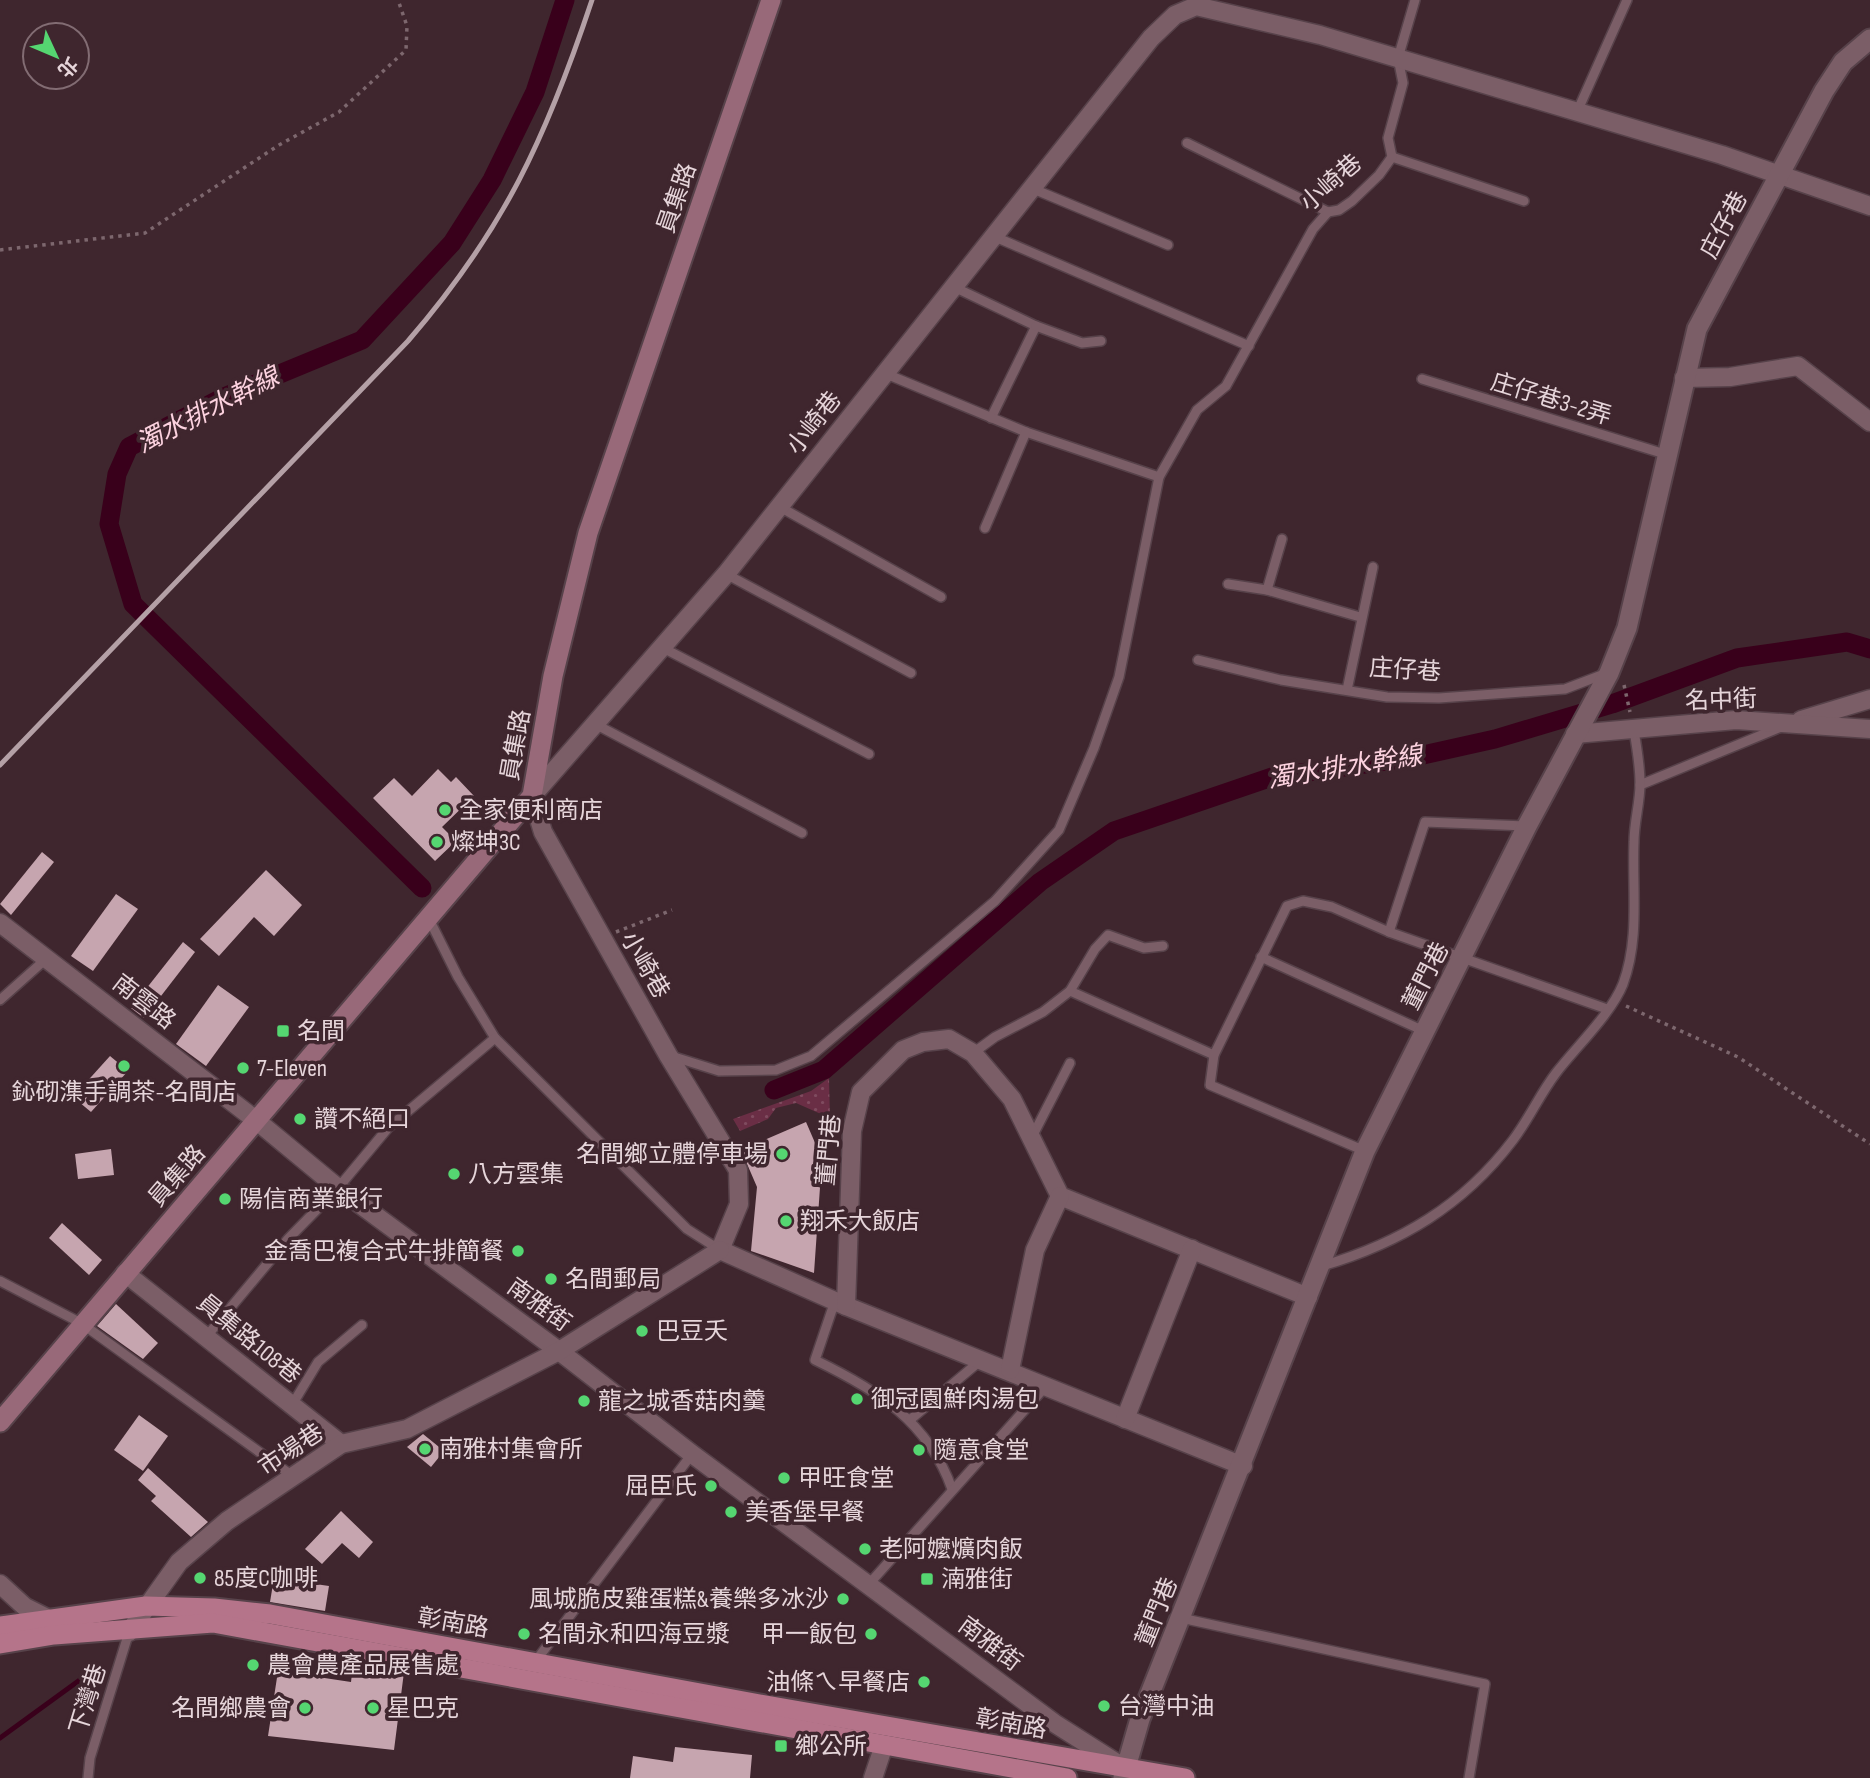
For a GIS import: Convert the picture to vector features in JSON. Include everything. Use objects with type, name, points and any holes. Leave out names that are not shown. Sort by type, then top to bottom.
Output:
[{"type":"main road","name":"員集路","points":[[0,1422],[81,1323],[257,1121],[531,796],[553,676],[588,533],[771,0]]},
{"type":"main road","name":"彰南路","points":[[0,1644],[51,1626],[146,1606],[214,1608],[270,1614],[1124,1774],[1185,1778]]},
{"type":"main road","name":"彰南路","points":[[0,1626],[51,1626],[129,1632],[162,1625],[213,1623],[1068,1778]]},
{"type":"street","name":"小崎巷","points":[[668,1055],[543,832],[531,796],[726,574],[1151,38],[1175,15],[1194,3],[1320,35],[1779,174]]},
{"type":"street","name":"庄仔巷","points":[[1607,676],[1627,628],[1697,329],[1779,174],[1843,62],[1870,39]]},
{"type":"street","name":"庄仔巷","points":[[1779,174],[1870,206]]},
{"type":"street","points":[[1684,378],[1730,377],[1798,366],[1870,422]]},
{"type":"street","name":"董門巷","points":[[1124,1774],[1140,1720],[1243,1466],[1365,1151],[1527,826],[1607,676]]},
{"type":"street","points":[[1788,724],[1870,699]]},
{"type":"street","name":"名中街","points":[[1574,734],[1634,731],[1736,720],[1870,729]]},
{"type":"street","name":"南雲路","points":[[0,923],[257,1121]]},
{"type":"street","name":"董門巷","points":[[841,1304],[852,1131],[861,1092],[903,1050],[923,1042],[949,1039],[973,1053],[1012,1099],[1060,1196]]},
{"type":"street","points":[[668,1055],[738,1170],[739,1204],[720,1250],[841,1304],[1243,1466]]},
{"type":"street","name":"南雅街","points":[[257,1121],[338,1188],[1124,1774]]},
{"type":"street","points":[[1010,1370],[1035,1250],[1060,1196],[1308,1297]]},
{"type":"street","points":[[1125,1419],[1192,1249]]},
{"type":"street","name":"市場巷","points":[[129,1632],[179,1562],[198,1545],[227,1521],[295,1478],[341,1444],[407,1429],[559,1351],[720,1250]]},
{"type":"street","name":"員集路108巷","points":[[125,1273],[341,1444]]},
{"type":"street","points":[[0,1584],[51,1626]]},
{"type":"street","points":[[873,1778],[884,1745]]},
{"type":"lane","name":"小崎巷","points":[[668,1055],[719,1071],[776,1070],[811,1056],[995,901],[1059,830],[1094,748],[1119,677],[1159,477],[1197,410],[1226,386],[1313,229],[1328,212],[1339,210],[1352,201],[1392,157],[1388,138],[1403,83],[1398,58],[1415,0]]},
{"type":"lane","points":[[1577,112],[1627,0]]},
{"type":"lane","points":[[1187,143],[1328,212]]},
{"type":"lane","points":[[1392,157],[1524,201]]},
{"type":"lane","points":[[1031,188],[1168,245]]},
{"type":"lane","points":[[993,236],[1249,346]]},
{"type":"lane","points":[[954,286],[1036,326],[1082,343],[1101,341]]},
{"type":"lane","points":[[991,418],[1036,326]]},
{"type":"lane","points":[[884,373],[1026,432],[1159,477]]},
{"type":"lane","name":"庄仔巷3-2弄","points":[[1422,379],[1668,455]]},
{"type":"lane","points":[[985,528],[1026,432]]},
{"type":"lane","points":[[780,507],[942,597]]},
{"type":"lane","points":[[1267,590],[1282,539]]},
{"type":"lane","points":[[1347,690],[1360,617],[1373,567]]},
{"type":"lane","points":[[726,574],[911,673]]},
{"type":"lane","points":[[1228,584],[1267,590],[1360,617]]},
{"type":"lane","points":[[663,648],[869,754]]},
{"type":"lane","name":"庄仔巷","points":[[1198,660],[1281,680],[1387,697],[1499,695],[1565,689],[1607,676]]},
{"type":"lane","points":[[594,723],[802,833]]},
{"type":"lane","points":[[1640,785],[1788,724]]},
{"type":"lane","points":[[1320,1267],[1362,1254],[1457,1201],[1486,1173],[1515,1138],[1554,1075],[1622,987],[1632,955],[1634,840],[1640,785],[1634,731]]},
{"type":"lane","points":[[1389,932],[1425,822],[1527,826]]},
{"type":"lane","points":[[1365,1151],[1210,1085],[1214,1055],[1287,906],[1303,901],[1332,907],[1389,932],[1607,1009]]},
{"type":"lane","points":[[429,918],[458,977],[495,1038],[687,1229],[720,1250]]},
{"type":"lane","points":[[973,1053],[995,1037],[1043,1012],[1070,991],[1095,949],[1108,935],[1144,948],[1163,946]]},
{"type":"lane","points":[[1261,957],[1426,1031]]},
{"type":"lane","points":[[0,1000],[47,958]]},
{"type":"lane","points":[[1070,991],[1214,1055]]},
{"type":"lane","points":[[206,1337],[288,1239],[338,1188],[388,1128],[495,1038]]},
{"type":"lane","points":[[1032,1139],[1070,1062]]},
{"type":"lane","points":[[0,1282],[81,1323],[295,1478]]},
{"type":"lane","points":[[841,1304],[815,1360],[856,1380],[911,1419],[945,1469],[952,1489]]},
{"type":"lane","points":[[292,1405],[318,1362],[362,1325]]},
{"type":"lane","points":[[911,1419],[981,1359]]},
{"type":"lane","points":[[869,1584],[1045,1386]]},
{"type":"lane","points":[[520,1679],[692,1454]]},
{"type":"lane","points":[[1181,1618],[1485,1684],[1469,1778]]},
{"type":"lane","name":"下灣巷","points":[[88,1778],[90,1758],[129,1632]]},
{"type":"path","points":[[0,250],[145,233],[279,145],[339,112],[406,50],[407,26],[398,0]]},
{"type":"path","points":[[1616,653],[1634,731]]},
{"type":"path","points":[[601,937],[672,910]]},
{"type":"path","points":[[1613,1000],[1738,1057],[1870,1144]]},
{"type":"shaded area","points":[[829,1078],[830,1118],[796,1103],[776,1108],[768,1119],[740,1131],[733,1119],[811,1091]]},
{"type":"building","points":[[438,769],[451,782],[456,777],[474,796],[442,827],[456,841],[435,861],[373,798],[394,778],[412,796]]},
{"type":"building","points":[[42,852],[54,862],[11,915],[0,904]]},
{"type":"building","points":[[266,870],[302,905],[274,936],[254,917],[219,956],[200,939]]},
{"type":"building","points":[[116,894],[138,909],[93,971],[71,956]]},
{"type":"building","points":[[183,942],[195,952],[144,1018],[131,1008]]},
{"type":"building","points":[[218,985],[249,1007],[206,1066],[176,1044]]},
{"type":"building","points":[[110,1056],[128,1071],[91,1112],[73,1097]]},
{"type":"building","name":"翔禾大飯店","points":[[806,1122],[822,1159],[814,1273],[751,1251],[757,1187],[741,1150]]},
{"type":"building","points":[[111,1149],[114,1175],[78,1179],[75,1154]]},
{"type":"building","points":[[62,1223],[102,1260],[89,1275],[49,1238]]},
{"type":"building","points":[[116,1304],[158,1343],[143,1359],[97,1326]]},
{"type":"building","points":[[139,1415],[168,1436],[143,1471],[114,1450]]},
{"type":"building","name":"南雅村集會所","points":[[423,1434],[444,1451],[431,1467],[407,1447]]},
{"type":"building","points":[[148,1468],[208,1522],[191,1537],[151,1501],[156,1496],[138,1480]]},
{"type":"building","points":[[341,1511],[373,1542],[359,1558],[342,1543],[322,1564],[305,1549]]},
{"type":"building","points":[[274,1578],[329,1586],[325,1611],[270,1602]]},
{"type":"building","points":[[353,1665],[404,1672],[394,1750],[268,1736],[278,1671],[351,1682]]},
{"type":"building","points":[[675,1747],[752,1755],[750,1778],[630,1778],[633,1756],[673,1762]]},
{"type":"waterway","name":"濁水排水幹線","points":[[422,888],[133,604],[109,524],[117,474],[129,447],[224,397],[362,340],[452,243],[492,180],[535,92],[565,0]]},
{"type":"waterway","name":"濁水排水幹線","points":[[774,1090],[824,1070],[1040,882],[1114,831],[1272,777],[1414,757],[1495,739],[1612,704],[1737,658],[1847,642],[1870,649]]},
{"type":"waterway","points":[[0,1738],[88,1674]]},
{"type":"railway","points":[[0,765],[408,341],[442,300],[471,260],[519,181],[557,96],[592,0]]},
{"type":"place","name":"全家便利商店","points":[[445,810]]},
{"type":"place","name":"燦坤3C","points":[[437,842]]},
{"type":"place","name":"名間","points":[[283,1031]]},
{"type":"place","name":"鈊砌潗手調茶-名間店","points":[[124,1066]]},
{"type":"place","name":"7-Eleven","points":[[243,1068]]},
{"type":"place","name":"讚不絕口","points":[[300,1119]]},
{"type":"place","name":"名間鄉立體停車場","points":[[782,1154]]},
{"type":"place","name":"八方雲集","points":[[454,1174]]},
{"type":"place","name":"陽信商業銀行","points":[[225,1199]]},
{"type":"place","name":"翔禾大飯店","points":[[786,1221]]},
{"type":"place","name":"金喬巴複合式牛排簡餐","points":[[518,1251]]},
{"type":"place","name":"名間郵局","points":[[551,1279]]},
{"type":"place","name":"巴豆夭","points":[[642,1331]]},
{"type":"place","name":"御冠園鮮肉湯包","points":[[857,1399]]},
{"type":"place","name":"龍之城香菇肉羹","points":[[584,1401]]},
{"type":"place","name":"南雅村集會所","points":[[425,1449]]},
{"type":"place","name":"隨意食堂","points":[[919,1450]]},
{"type":"place","name":"甲旺食堂","points":[[784,1478]]},
{"type":"place","name":"屈臣氏","points":[[711,1486]]},
{"type":"place","name":"美香堡早餐","points":[[731,1512]]},
{"type":"place","name":"老阿嬤爌肉飯","points":[[865,1549]]},
{"type":"place","name":"85度C咖啡","points":[[200,1578]]},
{"type":"place","name":"湳雅街","points":[[927,1579]]},
{"type":"place","name":"風城脆皮雞蛋糕&養樂多冰沙","points":[[843,1599]]},
{"type":"place","name":"名間永和四海豆漿","points":[[524,1634]]},
{"type":"place","name":"甲一飯包","points":[[871,1634]]},
{"type":"place","name":"農會農產品展售處","points":[[253,1665]]},
{"type":"place","name":"油條ㄟ早餐店","points":[[924,1682]]},
{"type":"place","name":"台灣中油","points":[[1104,1706]]},
{"type":"place","name":"名間鄉農會","points":[[305,1708]]},
{"type":"place","name":"星巴克","points":[[373,1708]]},
{"type":"place","name":"鄉公所","points":[[781,1746]]}]
